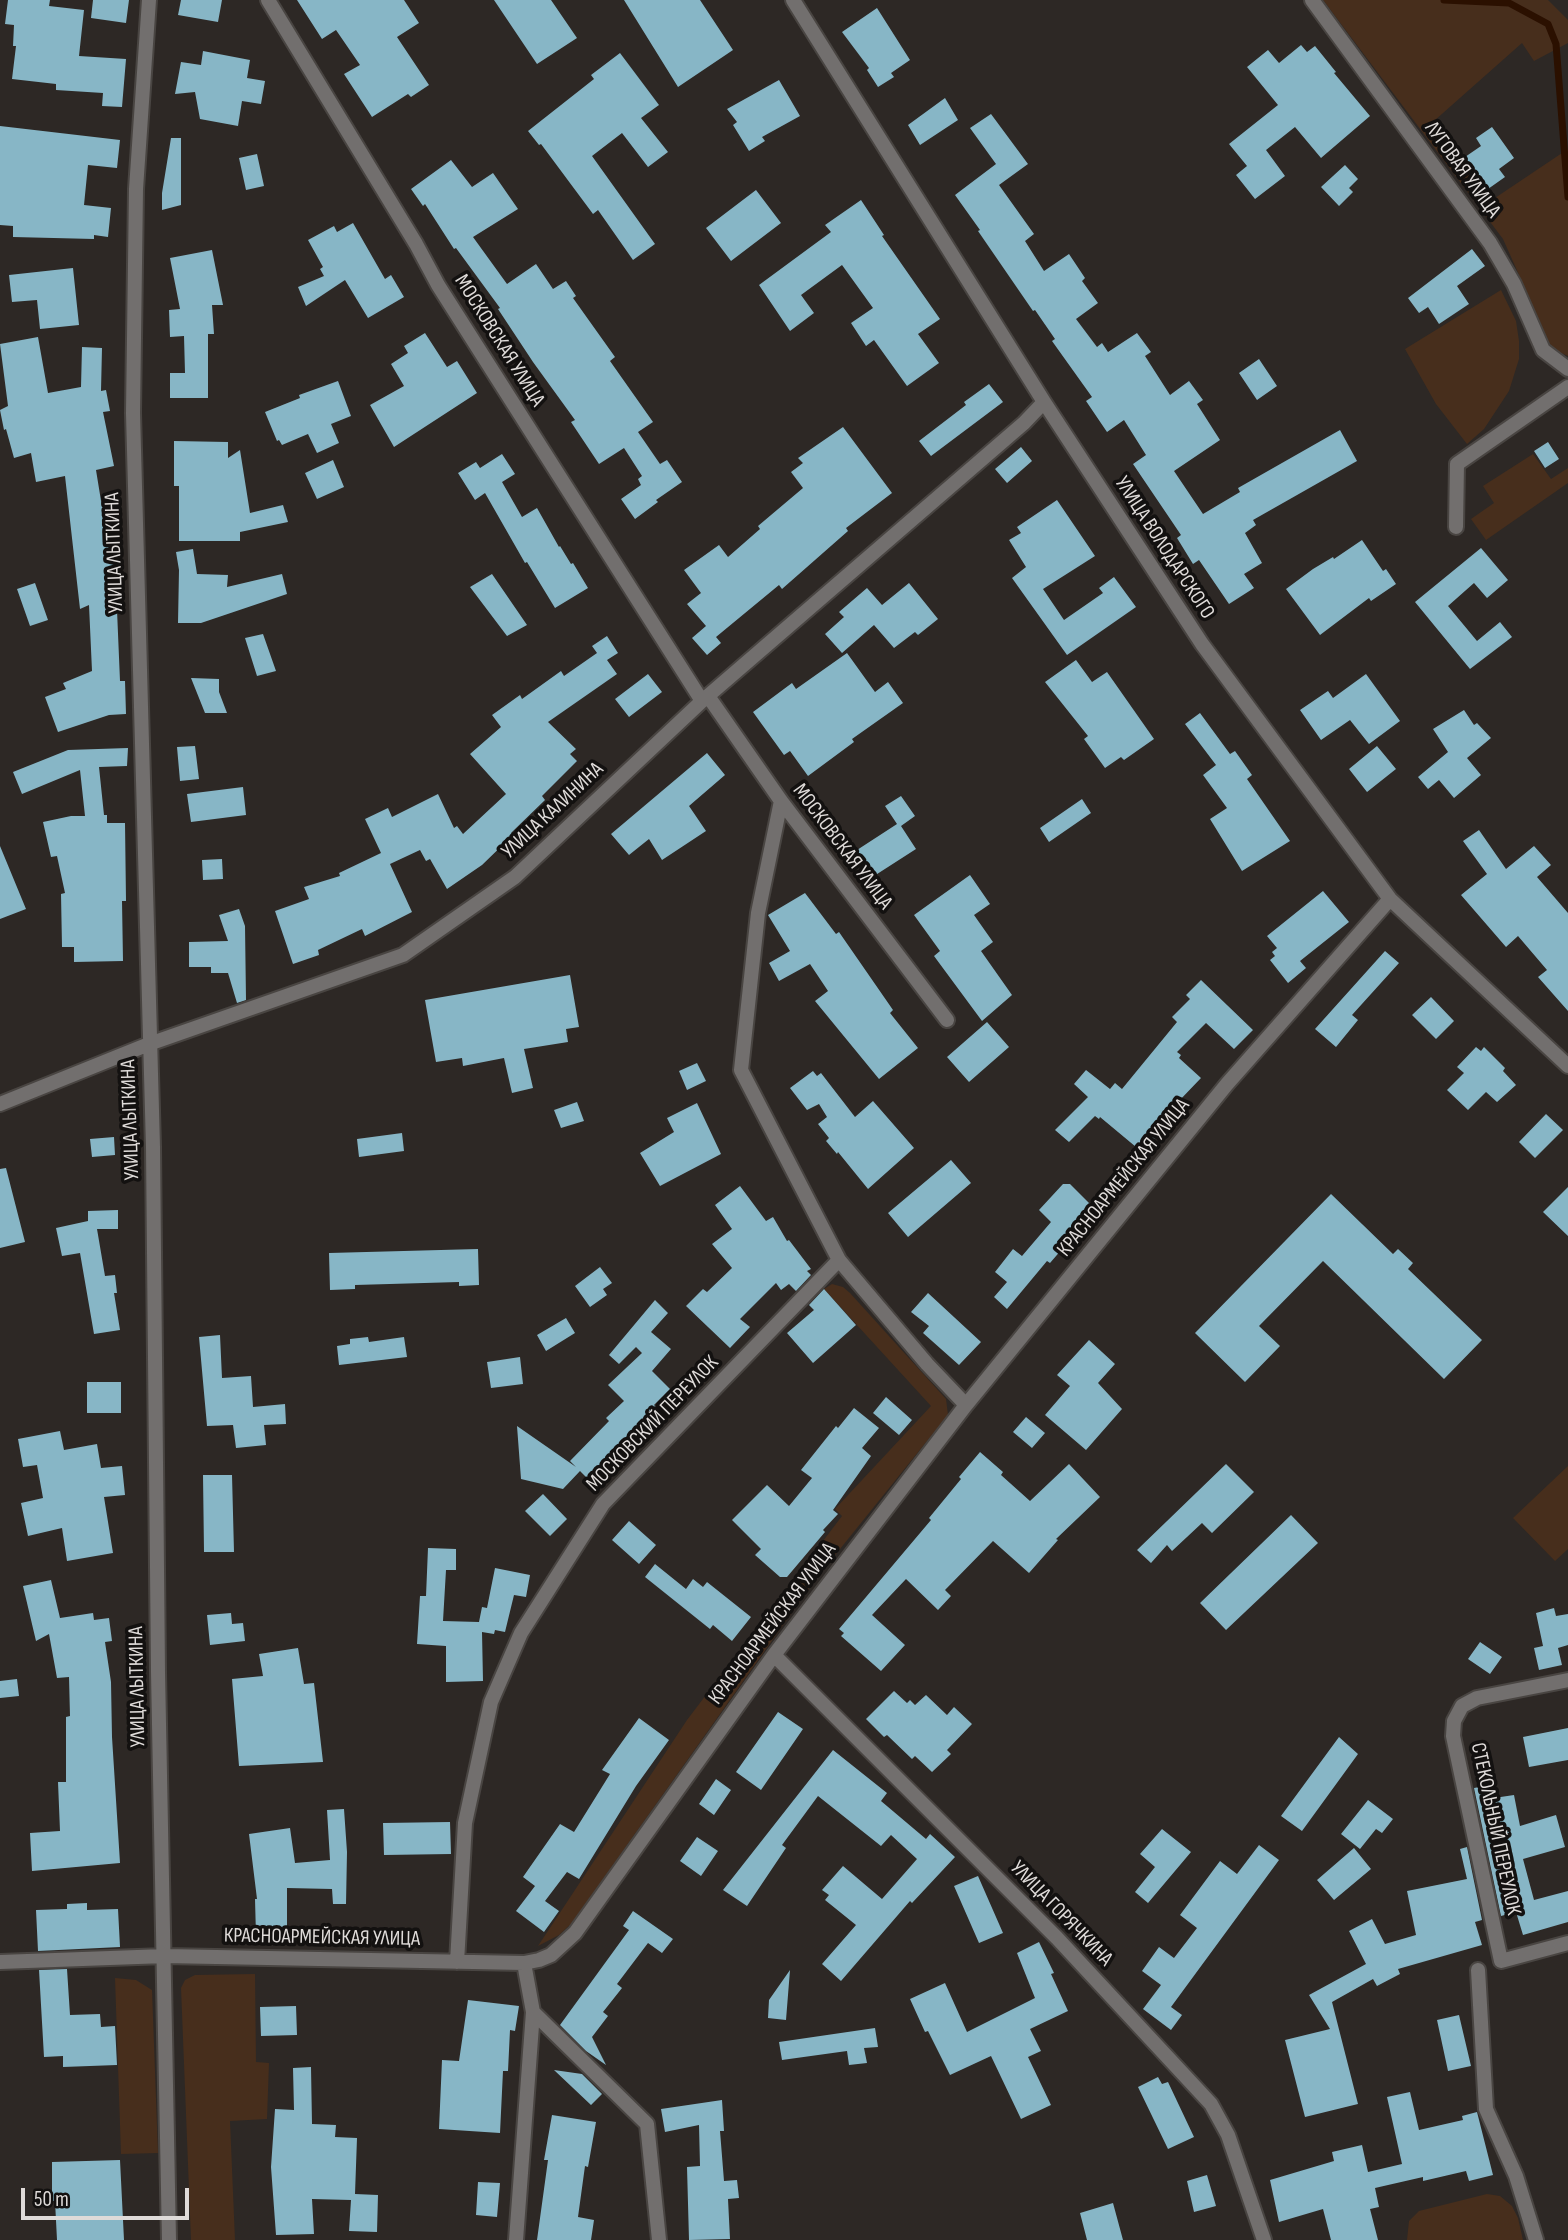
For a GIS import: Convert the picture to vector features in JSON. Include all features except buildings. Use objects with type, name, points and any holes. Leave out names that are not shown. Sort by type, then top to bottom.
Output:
[{"type":"street","name":"УЛИЦА ЛЫТКИНА","points":[[149,0],[136,189],[132,413],[153,1147],[158,1672],[169,2240]]},
{"type":"street","name":"МОСКОВСКАЯ УЛИЦА","points":[[268,0],[416,244],[438,285],[705,699],[947,1020]]},
{"type":"street","name":"УЛИЦА ВОЛОДАРСКОГО","points":[[793,0],[1044,402],[1202,644],[1390,899],[1568,1066]]},
{"type":"street","name":"ЛУГОВАЯ УЛИЦА","points":[[1312,0],[1490,243],[1514,284],[1543,350],[1568,369]]},
{"type":"street","points":[[1456,527],[1457,464],[1568,387]]},
{"type":"street","name":"УЛИЦА КАЛИНИНА","points":[[0,1104],[149,1044],[403,955],[515,877],[705,699],[1024,423],[1044,402]]},
{"type":"street","points":[[781,801],[758,913],[741,1070],[839,1261],[926,1364],[966,1405]]},
{"type":"street","name":"КРАСНОАРМЕЙСКАЯ УЛИЦА","points":[[0,1962],[165,1956],[524,1963],[539,1961],[551,1955],[575,1933],[774,1655],[966,1405],[1227,1084],[1390,899]]},
{"type":"street","name":"МОСКОВСКИЙ ПЕРЕУЛОК","points":[[457,1962],[465,1823],[491,1702],[521,1633],[603,1504],[839,1261]]},
{"type":"street","name":"УЛИЦА ГОРЯЧКИНА","points":[[774,1655],[1058,1938],[1211,2104],[1228,2135],[1264,2240]]},
{"type":"street","name":"СТЕКОЛЬНЫЙ ПЕРЕУЛОК","points":[[1568,1680],[1477,1698],[1462,1706],[1454,1721],[1453,1736],[1501,1961],[1568,1943]]},
{"type":"street","points":[[516,2240],[533,2012],[524,1963]]},
{"type":"street","points":[[1478,1970],[1486,2109],[1516,2176],[1536,2240]]},
{"type":"street","points":[[533,2012],[648,2124],[659,2240]]},
{"type":"shaded area","points":[[1323,0],[1548,0],[1568,20],[1568,43],[1534,61],[1522,43],[1434,121],[1492,200],[1568,149],[1568,356],[1552,349],[1503,239]]},
{"type":"shaded area","points":[[1501,290],[1516,321],[1519,359],[1509,391],[1484,429],[1467,444],[1436,404],[1405,349]]},
{"type":"shaded area","points":[[1533,454],[1551,479],[1568,468],[1568,483],[1486,540],[1471,519],[1494,503],[1483,486]]},
{"type":"shaded area","points":[[832,1284],[843,1287],[850,1293],[946,1399],[948,1415],[815,1580],[571,1924],[559,1935],[538,1946],[687,1720],[842,1516],[835,1509],[931,1406],[824,1289]]},
{"type":"shaded area","points":[[1568,1466],[1568,1549],[1555,1561],[1513,1518]]},
{"type":"shaded area","points":[[255,1974],[256,2062],[269,2063],[267,2119],[230,2121],[235,2240],[191,2240],[181,1988],[185,1980],[195,1975]]},
{"type":"shaded area","points":[[115,1978],[136,1980],[152,1990],[158,2153],[121,2154]]},
{"type":"shaded area","points":[[1487,2194],[1500,2196],[1512,2206],[1523,2240],[1407,2240],[1409,2221],[1419,2211]]},
{"type":"waterway","points":[[1444,0],[1509,3],[1548,24],[1556,44],[1568,197]]}]
